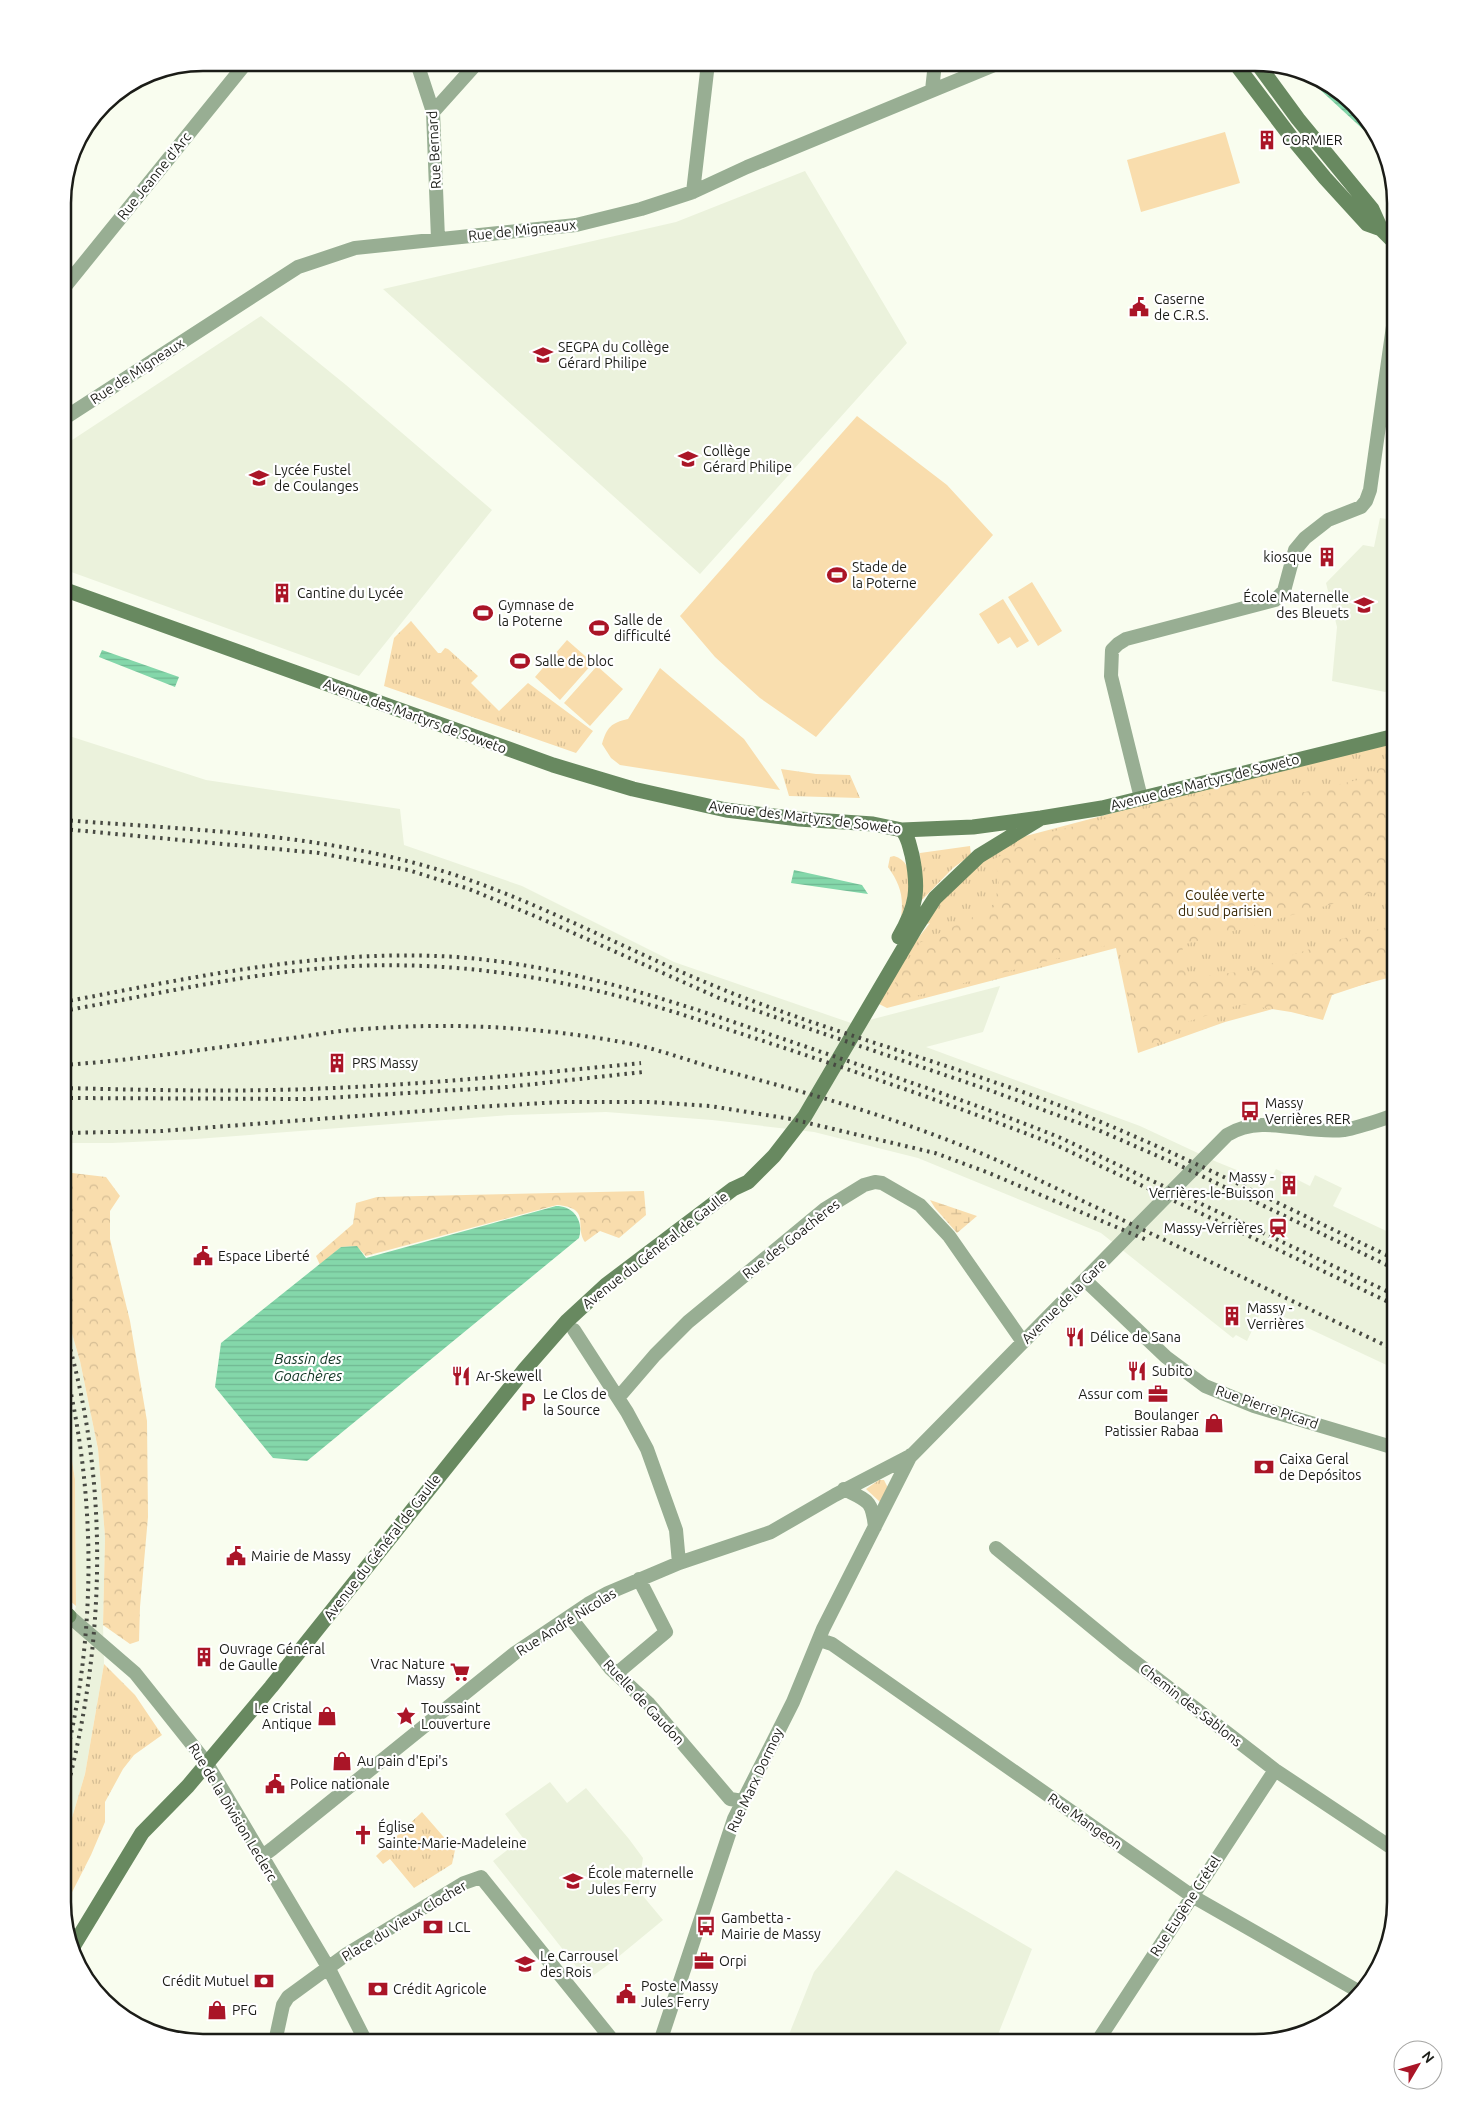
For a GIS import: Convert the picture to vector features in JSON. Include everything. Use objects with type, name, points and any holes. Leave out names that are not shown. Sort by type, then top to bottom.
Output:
[{"type":"main road","points":[[1242,72],[1325,178],[1367,224],[1381,229],[1387,235]]},
{"type":"main road","points":[[1253,72],[1329,172],[1362,197]]},
{"type":"main road","points":[[1264,72],[1298,119],[1372,208],[1381,229]]},
{"type":"main road","name":"Avenue des Martyrs de Soweto","points":[[72,593],[553,765],[633,789],[726,810],[799,819],[873,824],[902,830],[973,827],[1041,818],[1102,808],[1387,738]]},
{"type":"main road","name":"Avenue des Martyrs de Soweto","points":[[72,598],[89,600]]},
{"type":"main road","name":"Avenue du Général de Gaulle","points":[[77,1939],[142,1833],[184,1790],[271,1687],[462,1446],[567,1321],[606,1284],[733,1189],[748,1182],[786,1144],[806,1116],[935,898],[979,856],[1041,818]]},
{"type":"main road","name":"Avenue du Général de Gaulle","points":[[733,1189],[794,1117],[904,928],[914,905],[917,882],[908,837],[902,830]]},
{"type":"street","name":"Rue Jeanne d'Arc","points":[[72,278],[239,71]]},
{"type":"street","name":"Rue Bernard","points":[[420,71],[433,112],[438,239]]},
{"type":"street","points":[[433,112],[469,71]]},
{"type":"street","points":[[693,192],[707,71]]},
{"type":"street","points":[[932,90],[934,72]]},
{"type":"street","name":"Rue de Migneaux","points":[[72,413],[298,267],[355,248],[576,226],[641,209],[693,192],[747,167],[977,72]]},
{"type":"street","points":[[1141,798],[1111,676],[1112,650],[1126,639],[1275,600],[1284,591],[1294,550],[1305,538],[1328,520],[1361,507],[1366,501],[1370,490],[1387,374]]},
{"type":"street","name":"Avenue de la Gare","points":[[912,1455],[1216,1146],[1238,1129],[1268,1124],[1316,1130],[1344,1130],[1387,1118]]},
{"type":"street","name":"Rue des Goachères","points":[[618,1398],[655,1355],[688,1322],[825,1209],[864,1185],[875,1182],[882,1183],[920,1205],[949,1236],[1023,1342]]},
{"type":"street","name":"Rue Pierre Picard","points":[[1085,1280],[1166,1357],[1205,1386],[1254,1406],[1387,1445]]},
{"type":"street","points":[[574,1330],[639,1434],[653,1466],[676,1530],[679,1563]]},
{"type":"street","name":"Rue André Nicolas","points":[[261,1857],[515,1653],[608,1593],[679,1563],[770,1532],[844,1489],[912,1455]]},
{"type":"street","name":"Rue Marx Dormoy","points":[[663,2033],[734,1819],[793,1702],[824,1629],[912,1455]]},
{"type":"street","points":[[844,1489],[870,1504],[874,1510],[876,1528]]},
{"type":"street","name":"Chemin des Sablons","points":[[996,1548],[1126,1654],[1275,1770],[1387,1844]]},
{"type":"street","points":[[616,1674],[666,1632],[639,1579]]},
{"type":"street","name":"Rue de la Division Leclerc","points":[[71,1617],[135,1673],[206,1762],[328,1968],[361,2033]]},
{"type":"street","name":"Ruelle de Gaudon","points":[[570,1617],[616,1674],[649,1704],[730,1798],[743,1801]]},
{"type":"street","name":"Rue Mangeon","points":[[820,1640],[832,1644],[1192,1896],[1354,1989]]},
{"type":"street","name":"Rue Eugène Crétel","points":[[1101,2034],[1275,1770]]},
{"type":"street","name":"Place du Vieux Clocher","points":[[277,2033],[282,2005],[288,1997],[328,1968],[464,1883],[481,1877],[607,2033]]},
{"type":"shaded area","name":"Collège Gérard Philipe","points":[[805,171],[907,343],[700,574],[383,289],[676,222]]},
{"type":"shaded area","name":"Lycée Fustel de Coulanges","points":[[261,316],[346,385],[492,510],[359,676],[72,572],[72,440]]},
{"type":"shaded area","name":"École Maternelle des Bleuets","points":[[1380,518],[1387,519],[1387,691],[1385,692],[1332,681],[1337,627],[1326,583],[1363,545],[1374,547]]},
{"type":"shaded area","points":[[72,737],[206,780],[400,809],[404,845],[522,886],[674,962],[854,1024],[1000,986],[983,1032],[926,1047],[1140,1126],[1217,1162],[1264,1181],[1268,1185],[1276,1169],[1310,1186],[1315,1175],[1342,1188],[1333,1206],[1387,1231],[1387,1365],[1263,1307],[1247,1341],[1236,1335],[1233,1338],[1101,1233],[918,1158],[814,1132],[712,1120],[606,1112],[511,1115],[196,1139],[71,1143]]},
{"type":"shaded area","points":[[71,1331],[80,1361],[98,1449],[105,1537],[104,1664],[85,1774],[71,1821],[71,1625],[76,1606],[75,1479],[71,1456]]},
{"type":"shaded area","name":"École maternelle Jules Ferry","points":[[550,1782],[567,1803],[586,1788],[629,1839],[643,1858],[638,1890],[663,1920],[587,1980],[493,1861],[523,1838],[505,1814]]},
{"type":"shaded area","points":[[896,1870],[1032,1949],[998,2034],[789,2034],[814,1972]]},
{"type":"green space","points":[[1225,132],[1240,183],[1141,212],[1127,160]]},
{"type":"green space","name":"Stade de la Poterne","points":[[857,416],[947,485],[993,535],[816,737],[760,698],[715,657],[680,616]]},
{"type":"green space","points":[[1032,582],[1062,631],[1038,646],[1008,597]]},
{"type":"green space","points":[[1003,599],[1029,641],[1017,648],[1010,637],[998,644],[979,614]]},
{"type":"green space","points":[[411,621],[438,653],[441,653],[445,648],[448,649],[478,676],[471,683],[499,711],[528,683],[593,731],[576,753],[384,686],[394,638]]},
{"type":"green space","points":[[567,640],[593,663],[560,700],[535,677]]},
{"type":"green space","points":[[597,666],[623,689],[590,726],[564,703]]},
{"type":"green space","points":[[660,668],[744,739],[780,790],[620,765],[611,758],[602,744],[606,733],[617,722],[628,719]]},
{"type":"green space","name":"Coulée verte du sud parisien","points":[[1387,744],[1387,978],[1225,1022],[1138,1053],[1116,948],[887,1008],[879,1004],[911,947],[930,923],[922,926],[935,907],[986,858],[1022,837]]},
{"type":"green space","name":"Coulée verte du sud parisien","points":[[1387,759],[1387,889],[1182,945],[1187,978],[1255,970],[1341,939],[1387,927],[1387,977],[1332,995],[1323,1020],[1291,1012],[1241,1004],[1181,1024],[1172,1038],[1140,1049],[1119,942],[882,1005],[914,950],[921,942],[994,907],[1000,876],[992,860],[1046,833],[1227,789],[1305,792],[1371,777]]},
{"type":"green space","points":[[781,769],[816,774],[850,775],[860,798],[789,796]]},
{"type":"green space","points":[[970,846],[971,855],[953,868],[918,904],[921,878],[920,853]]},
{"type":"green space","points":[[894,856],[902,860],[907,866],[909,874],[909,892],[901,917],[902,903],[900,891],[896,879],[888,867],[890,857]]},
{"type":"green space","points":[[71,1173],[106,1177],[120,1196],[110,1211],[110,1239],[130,1321],[147,1421],[148,1517],[139,1641],[130,1644],[103,1625],[105,1537],[98,1449],[80,1361],[71,1331]]},
{"type":"green space","points":[[644,1191],[646,1215],[619,1238],[600,1231],[585,1242],[582,1236],[580,1219],[575,1210],[557,1205],[366,1256],[356,1246],[341,1247],[320,1265],[316,1256],[353,1224],[356,1203],[377,1197]]},
{"type":"green space","points":[[930,1200],[977,1216],[957,1233]]},
{"type":"green space","points":[[71,1456],[75,1479],[76,1606],[71,1602]]},
{"type":"green space","points":[[879,1480],[884,1480],[888,1488],[880,1502],[866,1489]]},
{"type":"green space","points":[[104,1664],[135,1695],[162,1735],[134,1755],[123,1769],[105,1802],[105,1822],[71,1894],[71,1821],[85,1774]]},
{"type":"green space","points":[[422,1812],[455,1850],[452,1864],[414,1888],[390,1859],[383,1864],[376,1856]]},
{"type":"water","points":[[1317,87],[1335,98],[1360,123],[1366,132]]},
{"type":"water","points":[[102,650],[179,677],[175,687],[99,657]]},
{"type":"water","points":[[794,870],[862,885],[868,894],[791,883]]},
{"type":"water","name":"Bassin des Goachères","points":[[556,1206],[573,1212],[579,1220],[579,1238],[307,1461],[273,1458],[215,1387],[221,1343],[341,1247],[357,1246],[366,1258]]},
{"type":"railway","points":[[72,821],[257,835],[306,841],[354,849],[449,873],[526,902],[675,969],[750,1000],[1027,1093],[1108,1125],[1191,1162],[1387,1255]]},
{"type":"railway","points":[[72,830],[319,853],[408,870],[469,889],[542,919],[719,998],[989,1090],[1098,1130],[1183,1167],[1387,1265]]},
{"type":"railway","points":[[72,1000],[202,976],[295,962],[342,958],[437,956],[530,966],[575,975],[710,1014],[930,1089],[1028,1125],[1061,1138],[1387,1291]]},
{"type":"railway","points":[[72,1009],[244,978],[353,966],[397,965],[482,970],[524,976],[607,993],[690,1017],[920,1094],[1056,1145],[1387,1301]]},
{"type":"railway","points":[[71,1064],[149,1057],[346,1030],[397,1027],[465,1026],[532,1030],[632,1044],[832,1101],[900,1122],[966,1147],[1387,1346]]},
{"type":"railway","points":[[71,1088],[217,1091],[309,1089],[434,1082],[641,1063]]},
{"type":"railway","points":[[71,1098],[310,1099],[507,1087],[643,1072]]},
{"type":"railway","points":[[71,1133],[162,1131],[561,1102],[649,1102],[710,1106],[791,1119],[935,1153],[989,1173],[1149,1241]]},
{"type":"railway","points":[[71,1355],[79,1383],[89,1442],[95,1503],[97,1564],[95,1624],[88,1685],[71,1770]]},
{"type":"railway","points":[[71,1397],[82,1461],[87,1513],[88,1564],[87,1616],[82,1668],[71,1732]]},
{"type":"place","name":"CORMIER","points":[[1267,140]]},
{"type":"place","name":"Caserne de C.R.S.","points":[[1139,307]]},
{"type":"place","name":"SEGPA du Collège Gérard Philipe","points":[[543,355]]},
{"type":"place","name":"Collège Gérard Philipe","points":[[688,459]]},
{"type":"place","name":"Lycée Fustel de Coulanges","points":[[259,478]]},
{"type":"place","name":"kiosque","points":[[1327,557]]},
{"type":"place","name":"Stade de la Poterne","points":[[837,575]]},
{"type":"place","name":"Cantine du Lycée","points":[[282,593]]},
{"type":"place","name":"École Maternelle des Bleuets","points":[[1364,605]]},
{"type":"place","name":"Gymnase de la Poterne","points":[[483,613]]},
{"type":"place","name":"Salle de difficulté","points":[[599,628]]},
{"type":"place","name":"Salle de bloc","points":[[520,661]]},
{"type":"place","name":"PRS Massy","points":[[337,1063]]},
{"type":"place","name":"Massy Verrières RER","points":[[1250,1111]]},
{"type":"place","name":"Massy - Verrières-le-Buisson","points":[[1289,1185]]},
{"type":"place","name":"Massy-Verrières","points":[[1278,1228]]},
{"type":"place","name":"Espace Liberté","points":[[203,1256]]},
{"type":"place","name":"Massy - Verrières","points":[[1232,1316]]},
{"type":"place","name":"Délice de Sana","points":[[1075,1337]]},
{"type":"place","name":"Subito","points":[[1137,1371]]},
{"type":"place","name":"Ar-Skewell","points":[[461,1376]]},
{"type":"place","name":"Assur com","points":[[1158,1394]]},
{"type":"place","name":"Le Clos de la Source","points":[[528,1402]]},
{"type":"place","name":"Boulanger Patissier Rabaa","points":[[1214,1423]]},
{"type":"place","name":"Caixa Geral de Depósitos","points":[[1264,1467]]},
{"type":"place","name":"Mairie de Massy","points":[[236,1556]]},
{"type":"place","name":"Ouvrage Général de Gaulle","points":[[204,1657]]},
{"type":"place","name":"Vrac Nature Massy","points":[[460,1672]]},
{"type":"place","name":"Le Cristal Antique","points":[[327,1716]]},
{"type":"place","name":"Toussaint Louverture","points":[[406,1716]]},
{"type":"place","name":"Au pain d'Epi's","points":[[342,1761]]},
{"type":"place","name":"Police nationale","points":[[275,1784]]},
{"type":"place","name":"Église Sainte-Marie-Madeleine","points":[[363,1835]]},
{"type":"place","name":"École maternelle Jules Ferry","points":[[573,1881]]},
{"type":"place","name":"Gambetta - Mairie de Massy","points":[[706,1926]]},
{"type":"place","name":"LCL","points":[[433,1927]]},
{"type":"place","name":"Orpi","points":[[704,1961]]},
{"type":"place","name":"Le Carrousel des Rois","points":[[525,1964]]},
{"type":"place","name":"Crédit Mutuel","points":[[264,1981]]},
{"type":"place","name":"Crédit Agricole","points":[[378,1989]]},
{"type":"place","name":"Poste Massy Jules Ferry","points":[[626,1994]]},
{"type":"place","name":"PFG","points":[[217,2010]]}]
